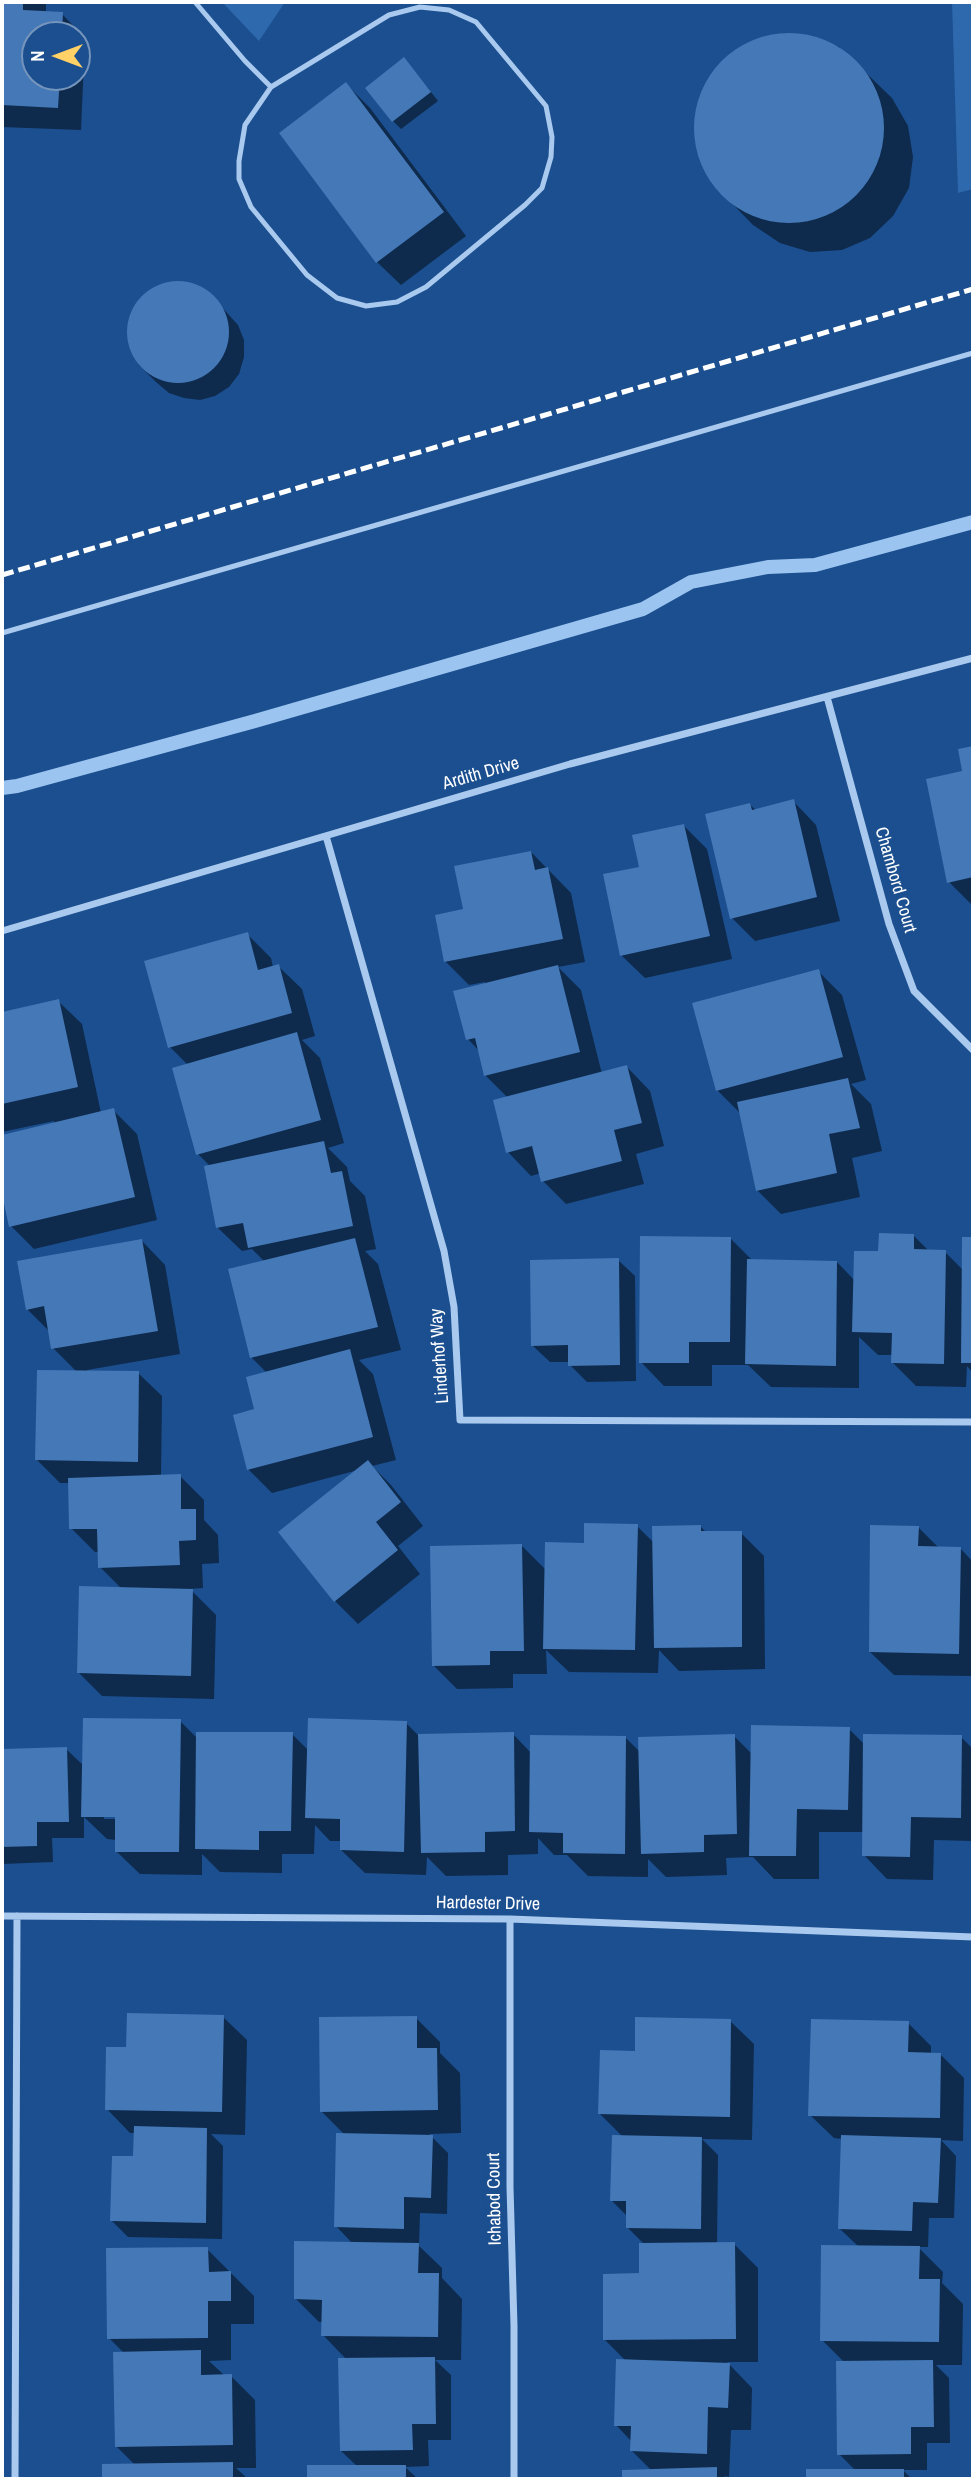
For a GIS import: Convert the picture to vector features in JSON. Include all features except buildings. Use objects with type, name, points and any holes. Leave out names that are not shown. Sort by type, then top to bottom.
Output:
[{"type":"street","name":"Ardith Drive","points":[[2,931],[570,764],[973,659]]},
{"type":"street","name":"Chambord Court","points":[[827,697],[889,924],[914,991],[973,1050]]},
{"type":"street","name":"Linderhof Way","points":[[326,836],[444,1251],[454,1307],[460,1420],[973,1422]]},
{"type":"street","name":"Hardester Drive","points":[[2,1916],[510,1919],[973,1937]]},
{"type":"street","points":[[15,2479],[17,1916]]},
{"type":"street","name":"Ichabod Court","points":[[510,1919],[514,2479]]},
{"type":"lane","points":[[195,2],[271,87]]},
{"type":"lane","points":[[420,6],[449,10],[476,22],[546,106],[552,137],[551,157],[542,188],[426,288],[397,302],[366,306],[337,298],[307,275],[251,207],[239,179],[245,124],[271,87],[389,15],[420,6]]},
{"type":"lane","points":[[2,633],[973,353]]},
{"type":"shaded area","points":[[222,2],[285,2],[259,41]]},
{"type":"shaded area","points":[[952,2],[973,2],[973,189],[958,193]]},
{"type":"waterway","points":[[2,788],[255,721],[643,609],[691,582],[768,567],[815,565],[973,522]]},
{"type":"railway","points":[[2,575],[973,289]]}]
